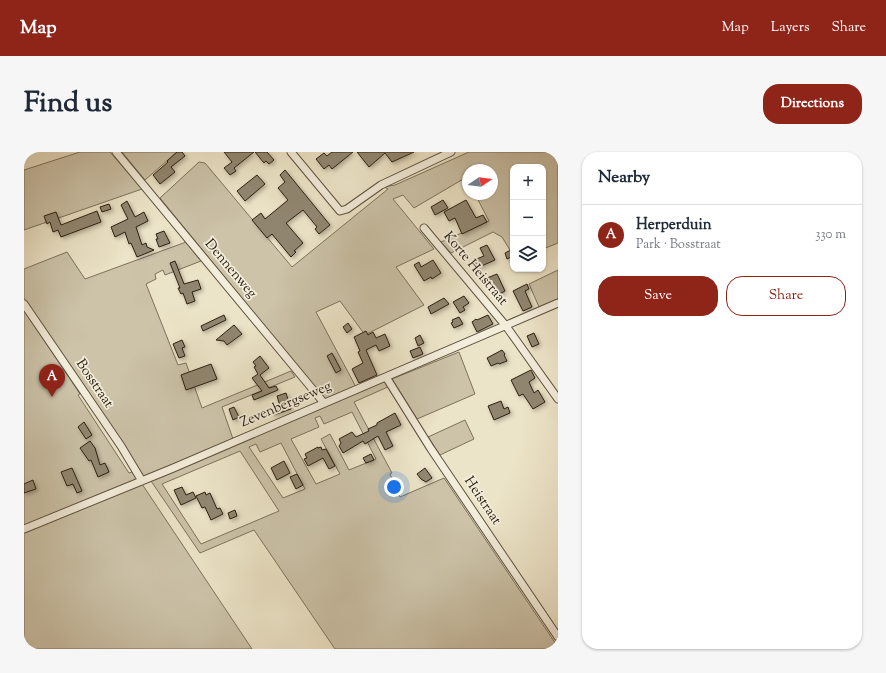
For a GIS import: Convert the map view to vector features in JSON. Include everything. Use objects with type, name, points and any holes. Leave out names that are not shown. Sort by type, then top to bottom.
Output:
[{"type":"street","name":"Dennenweg","points":[[116,152],[324,404]]},
{"type":"street","points":[[291,152],[340,211],[347,209],[380,185],[451,152]]},
{"type":"street","name":"Korte Heistraat","points":[[424,228],[506,326],[558,400]]},
{"type":"street","name":"Zevenbergseweg","points":[[24,529],[324,404],[558,303]]},
{"type":"street","name":"Bosstraat","points":[[24,304],[121,446],[142,481]]},
{"type":"street","name":"Heistraat","points":[[386,377],[431,449],[558,637]]},
{"type":"shaded area","points":[[80,152],[110,152],[142,189],[24,230],[24,170]]},
{"type":"shaded area","points":[[122,152],[177,152],[145,180]]},
{"type":"shaded area","points":[[469,152],[553,152],[558,158],[558,243],[546,248],[546,164],[510,164],[510,250],[502,237],[493,232],[451,253],[441,242],[489,221],[478,200],[498,200],[498,164],[462,164],[462,180],[414,208],[403,195],[393,199],[434,249],[396,267],[424,305],[365,335],[340,301],[316,312],[356,387],[325,400],[160,198],[199,162],[205,163],[292,267],[388,189],[384,187],[395,185]]},
{"type":"shaded area","points":[[186,242],[201,261],[165,275],[163,270],[155,274],[156,279],[146,284],[178,365],[186,363],[202,408],[291,371],[295,377],[222,407],[233,439],[143,477],[24,298],[24,269],[67,252],[85,279]]},
{"type":"shaded area","points":[[558,270],[558,299],[539,307],[529,284]]},
{"type":"shaded area","points":[[24,310],[80,394],[78,395],[129,473],[132,472],[137,479],[134,480],[137,486],[142,484],[252,649],[24,649]]},
{"type":"shaded area","points":[[459,352],[475,394],[417,419],[392,379]]},
{"type":"shaded area","points":[[386,381],[390,386],[354,402],[392,473],[390,474],[400,497],[444,478],[558,649],[335,649],[254,530],[200,553],[151,481]],"holes":[[[352,412],[376,459],[349,470],[330,434],[321,439],[340,474],[316,484],[291,439],[319,427],[315,418],[320,416],[324,424]],[[281,443],[305,489],[283,498],[249,447],[256,444],[260,452]],[[240,451],[279,511],[201,544],[162,484]]]},
{"type":"shaded area","points":[[465,420],[474,439],[440,455],[428,437]]},
{"type":"building","points":[[177,152],[182,152],[185,156],[171,167],[175,172],[160,184],[153,175]]},
{"type":"building","points":[[224,152],[254,152],[234,168],[236,171],[230,175],[224,168],[232,162]]},
{"type":"building","points":[[255,152],[267,152],[274,160],[269,164],[266,161],[264,163]]},
{"type":"building","points":[[332,152],[353,152],[332,169],[329,165],[324,169],[316,159],[324,153],[327,156]]},
{"type":"building","points":[[357,152],[414,152],[392,162],[385,153],[369,167]]},
{"type":"building","points":[[285,170],[330,225],[319,234],[315,229],[317,227],[303,210],[286,223],[303,243],[294,251],[296,252],[291,257],[272,234],[267,238],[252,220],[261,213],[265,219],[288,200],[278,188],[285,182],[280,175]]},
{"type":"building","points":[[257,175],[265,184],[245,201],[237,191]]},
{"type":"building","points":[[443,200],[448,208],[435,215],[431,207]]},
{"type":"building","points":[[466,200],[476,218],[483,215],[487,222],[462,234],[455,218],[449,221],[444,212]]},
{"type":"building","points":[[127,201],[135,217],[144,212],[148,221],[136,227],[142,245],[146,243],[147,247],[154,250],[137,257],[131,243],[129,244],[125,232],[115,237],[111,227],[128,219],[121,205]]},
{"type":"building","points":[[109,204],[111,209],[102,212],[100,207]]},
{"type":"building","points":[[97,211],[101,222],[61,237],[58,230],[53,232],[50,222],[47,224],[44,216],[56,212],[61,225]]},
{"type":"building","points":[[164,231],[170,243],[159,247],[156,234]]},
{"type":"building","points":[[487,245],[495,260],[477,268],[474,260],[484,256],[480,248]]},
{"type":"building","points":[[510,250],[510,258],[507,259],[505,253]]},
{"type":"building","points":[[433,260],[441,273],[432,279],[431,277],[424,281],[414,265],[419,262],[421,267]]},
{"type":"building","points":[[175,261],[184,284],[198,280],[201,289],[192,292],[195,301],[187,304],[183,293],[181,294],[178,288],[180,288],[170,263]]},
{"type":"building","points":[[497,274],[505,291],[496,296],[487,278]]},
{"type":"building","points":[[527,284],[529,289],[525,291],[532,307],[523,311],[513,291]]},
{"type":"building","points":[[464,296],[469,303],[463,307],[465,310],[460,313],[453,302]]},
{"type":"building","points":[[444,298],[449,304],[431,314],[428,307]]},
{"type":"building","points":[[224,315],[226,320],[203,331],[201,326]]},
{"type":"building","points":[[488,315],[493,324],[477,332],[472,322]]},
{"type":"building","points":[[459,317],[463,324],[454,328],[451,323],[453,322],[452,320]]},
{"type":"building","points":[[348,323],[352,329],[347,333],[343,327]]},
{"type":"building","points":[[234,325],[242,334],[227,345],[224,341],[216,340]]},
{"type":"building","points":[[366,331],[368,335],[373,332],[376,338],[385,334],[390,346],[379,351],[376,345],[366,350],[377,375],[359,383],[352,369],[363,363],[354,337]]},
{"type":"building","points":[[534,333],[539,344],[532,347],[527,336]]},
{"type":"building","points":[[420,335],[424,343],[418,346],[415,338]]},
{"type":"building","points":[[182,340],[185,347],[182,348],[185,356],[179,358],[173,344]]},
{"type":"building","points":[[420,347],[423,354],[413,358],[410,351]]},
{"type":"building","points":[[502,350],[507,361],[491,366],[487,358]]},
{"type":"building","points":[[332,353],[341,370],[336,373],[327,356]]},
{"type":"building","points":[[260,356],[269,368],[260,375],[269,388],[276,386],[278,390],[254,400],[252,395],[262,391],[252,378],[258,374],[254,367],[256,366],[253,362]]},
{"type":"building","points":[[211,364],[217,379],[186,390],[181,375]]},
{"type":"building","points":[[531,370],[535,378],[529,382],[534,393],[538,390],[545,402],[533,409],[523,394],[519,396],[511,380]]},
{"type":"building","points":[[286,393],[291,409],[274,415],[272,410],[280,406],[277,396]]},
{"type":"building","points":[[501,401],[504,409],[508,407],[510,413],[494,420],[488,406]]},
{"type":"building","points":[[234,407],[239,417],[233,420],[229,409]]},
{"type":"building","points":[[395,413],[401,425],[386,432],[393,446],[385,450],[378,436],[365,444],[363,441],[343,453],[339,446],[341,443],[339,439],[352,432],[356,437],[369,431],[368,429]]},
{"type":"building","points":[[84,422],[92,435],[86,439],[78,427]]},
{"type":"building","points":[[90,441],[95,448],[100,465],[105,463],[109,472],[98,477],[91,460],[89,461],[80,448]]},
{"type":"building","points":[[318,447],[321,447],[322,450],[326,449],[335,466],[329,469],[323,458],[308,466],[304,459],[307,458],[305,454]]},
{"type":"building","points":[[371,454],[374,460],[366,463],[363,458]]},
{"type":"building","points":[[284,461],[290,473],[277,480],[271,468]]},
{"type":"building","points":[[72,468],[82,491],[77,493],[73,484],[67,486],[61,472]]},
{"type":"building","points":[[425,468],[432,478],[426,482],[417,474]]},
{"type":"building","points":[[297,474],[303,485],[296,489],[290,477]]},
{"type":"building","points":[[33,480],[36,489],[24,493],[24,484]]},
{"type":"building","points":[[182,487],[186,495],[193,492],[196,498],[181,505],[174,490]]},
{"type":"building","points":[[205,492],[206,495],[210,493],[217,509],[220,508],[223,514],[211,520],[205,507],[202,508],[196,496]]},
{"type":"building","points":[[235,510],[237,516],[230,519],[228,513]]},
{"type":"place","name":"Herperduin","points":[[52,397]]}]
